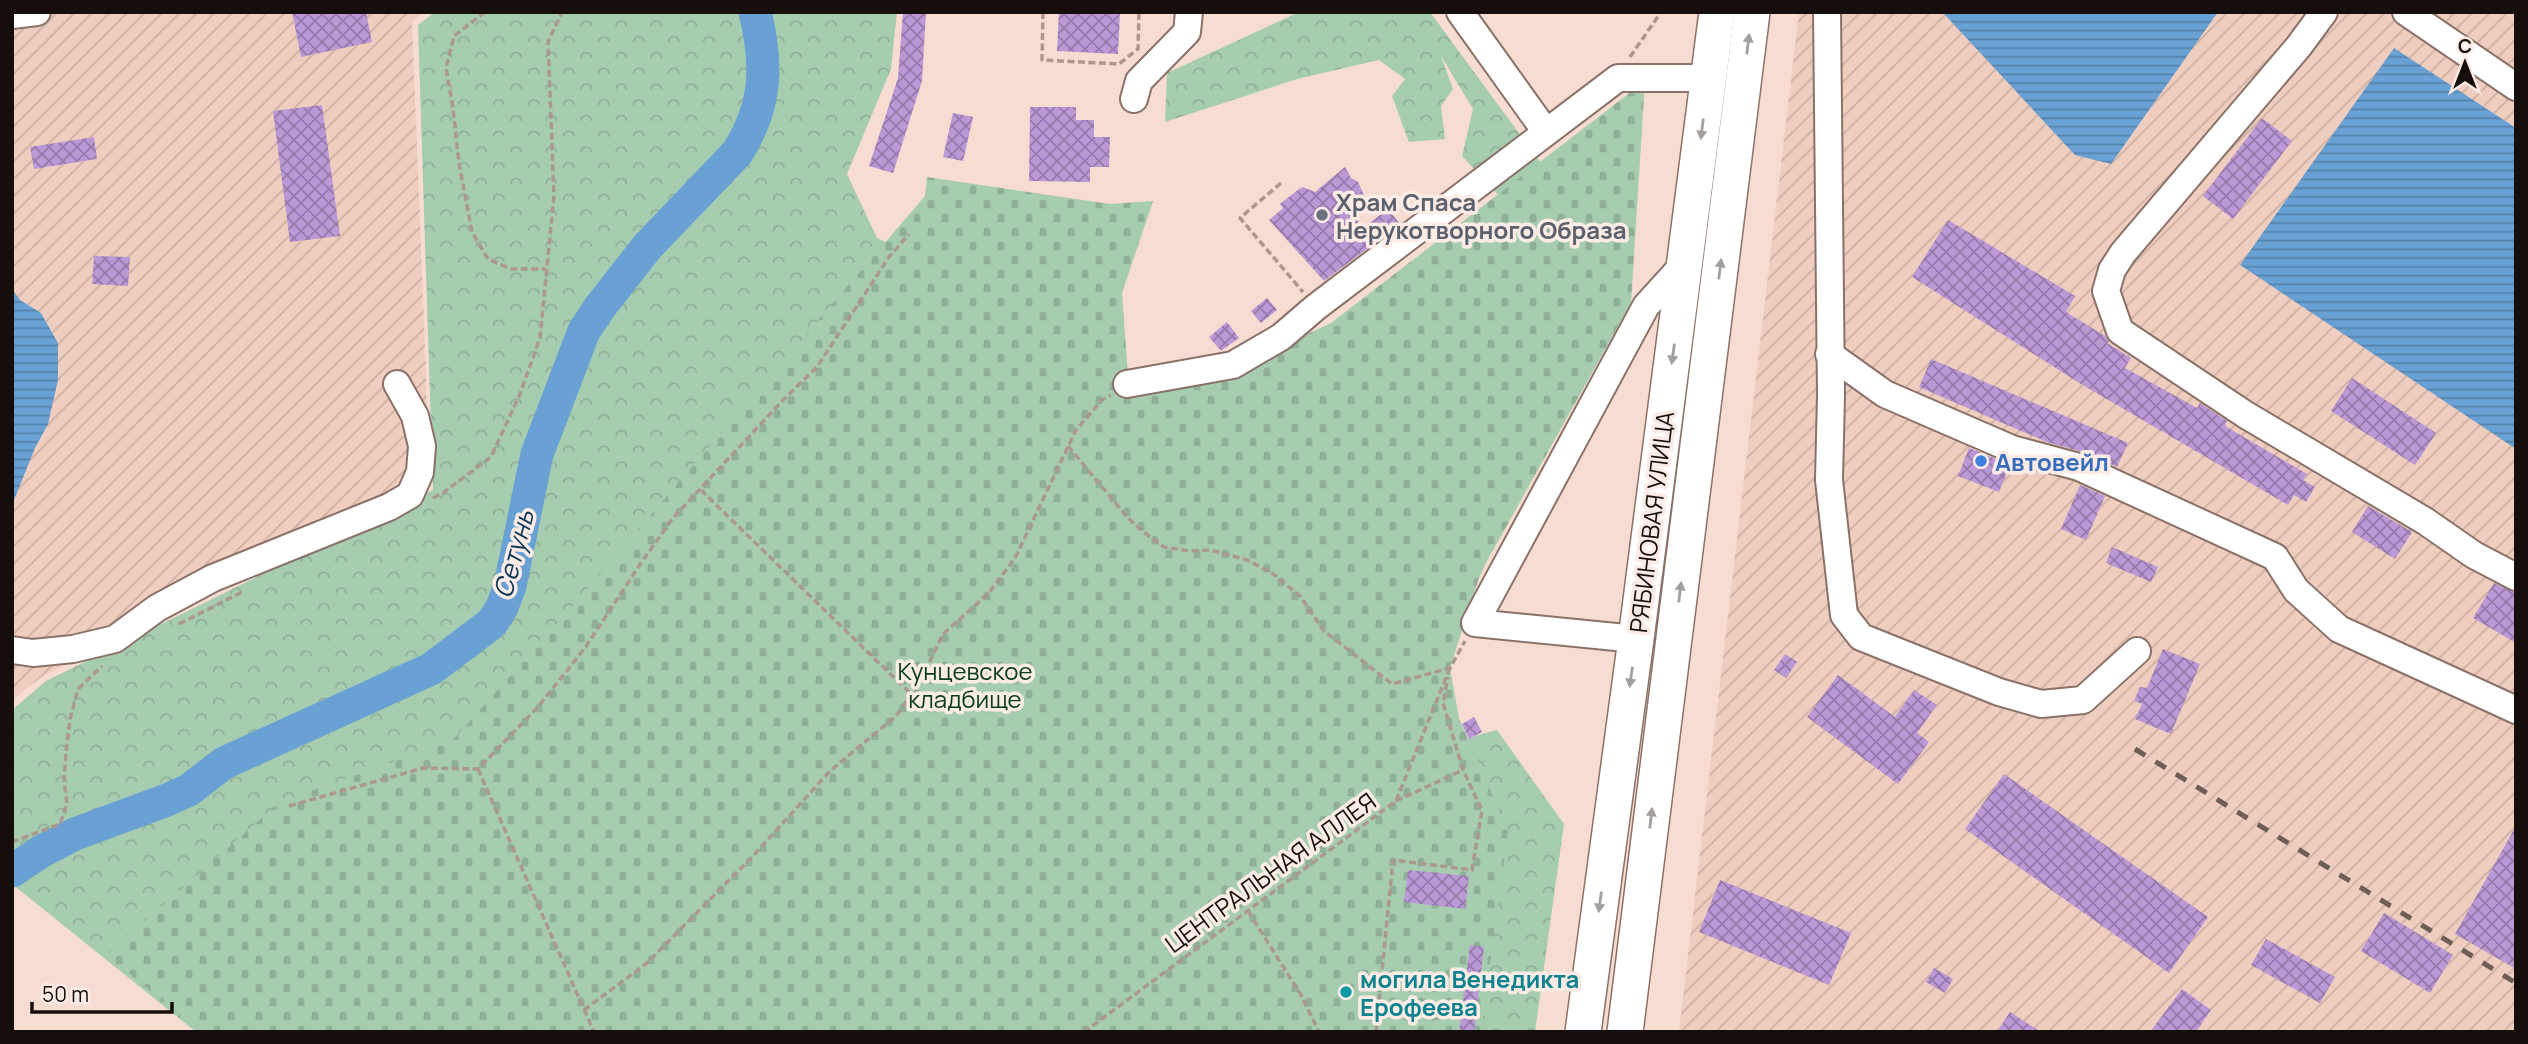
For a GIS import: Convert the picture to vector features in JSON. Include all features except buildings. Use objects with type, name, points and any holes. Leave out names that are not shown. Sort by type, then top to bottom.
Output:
[{"type":"main road","name":"РЯБИНОВАЯ УЛИЦА","points":[[1583,1032],[1717,12]]},
{"type":"main road","name":"РЯБИНОВАЯ УЛИЦА","points":[[1625,1032],[1752,12]]},
{"type":"lane","points":[[12,15],[37,12]]},
{"type":"lane","points":[[1133,99],[1139,81],[1186,32],[1189,12]]},
{"type":"lane","points":[[1461,12],[1546,132]]},
{"type":"lane","points":[[1827,12],[1829,480],[1844,615],[1861,637],[1999,692],[2041,704],[2083,700],[2137,651]]},
{"type":"lane","points":[[2324,12],[2299,46],[2123,253],[2112,270],[2106,291],[2120,331],[2246,415],[2425,521],[2474,555],[2516,577]]},
{"type":"lane","points":[[2406,12],[2516,87]]},
{"type":"lane","points":[[1127,384],[1233,365],[1261,350],[1618,78],[1708,78]]},
{"type":"lane","points":[[1636,639],[1475,622],[1646,306],[1685,263]]},
{"type":"lane","points":[[1829,354],[1885,394],[2012,449],[2080,467],[2275,557],[2296,590],[2339,629],[2516,710]]},
{"type":"lane","points":[[12,650],[33,653],[115,639],[157,608],[213,578],[390,507],[410,495],[420,472],[422,446],[415,416],[397,384]]},
{"type":"path","points":[[485,12],[454,36],[446,68],[472,232],[488,259],[511,269],[547,269]]},
{"type":"path","points":[[1043,12],[1042,60],[1119,64],[1138,49],[1139,12]]},
{"type":"path","points":[[1618,78],[1661,12]]},
{"type":"path","points":[[1281,183],[1240,218],[1301,289]]},
{"type":"path","points":[[289,806],[423,768],[478,769],[538,707],[585,648],[673,518],[785,398],[817,368],[889,257],[909,234]]},
{"type":"path","points":[[584,1010],[647,963],[752,858],[830,771],[896,716],[919,684],[943,634],[988,594],[1015,558],[1076,430],[1102,400],[1127,384]]},
{"type":"path","points":[[1068,446],[1128,518],[1151,538],[1164,547],[1189,551],[1210,550],[1235,557],[1272,573],[1300,596],[1324,631],[1392,684],[1450,668]]},
{"type":"path","points":[[701,490],[912,695]]},
{"type":"path","points":[[1376,1032],[1393,860],[1472,870],[1482,810],[1463,770],[1443,703],[1450,668],[1475,622]]},
{"type":"path","name":"ЦЕНТРАЛЬНАЯ АЛЛЕЯ","points":[[1084,1032],[1396,801],[1450,668]]},
{"type":"path","points":[[12,842],[60,824],[67,803],[64,781],[70,719]]},
{"type":"path","points":[[478,769],[594,1032]]},
{"type":"path","points":[[1396,801],[1463,770]]},
{"type":"path","points":[[1248,911],[1301,995],[1319,1032]]},
{"type":"shaded area","points":[[12,12],[424,12],[412,22],[426,373],[427,486],[43,676],[12,700]]},
{"type":"shaded area","points":[[1799,12],[2516,12],[2516,1032],[1679,1032]]},
{"type":"green space","name":"Кунцевское кладбище","points":[[435,12],[897,12],[891,69],[847,174],[877,238],[892,245],[1117,289],[1125,379],[1281,362],[1504,201],[1462,156],[1473,109],[1441,56],[1453,89],[1441,106],[1445,139],[1409,142],[1392,96],[1405,79],[1379,60],[1297,79],[1165,122],[1167,73],[1299,12],[1430,12],[1546,170],[1473,572],[1434,700],[1460,740],[1497,730],[1564,824],[1535,1032],[196,1032],[12,884],[12,710],[46,681],[433,490],[418,25]]},
{"type":"green space","name":"Кунцевское кладбище","points":[[1645,81],[1631,303],[1486,563],[1450,668],[1459,718],[1508,831],[1481,1032],[201,1032],[106,955],[280,802],[452,741],[570,609],[925,196],[927,177],[1110,204],[1153,201],[1122,293],[1128,376],[1286,344],[1331,323]]},
{"type":"water","points":[[1945,12],[2218,12],[2111,164],[2075,155]]},
{"type":"water","points":[[2394,48],[2516,128],[2516,449],[2240,265]]},
{"type":"water","points":[[12,289],[20,300],[41,313],[58,343],[58,380],[48,424],[35,448],[12,505]]},
{"type":"waterway","name":"Сетунь","points":[[12,871],[75,834],[189,790],[224,763],[431,669],[492,623],[510,586],[537,454],[584,331],[647,247],[737,153],[747,136],[762,85],[762,50],[755,12]]},
{"type":"railway","points":[[2135,749],[2516,983]]},
{"type":"place","name":"Храм Спаса Нерукотворного Образа","points":[[1322,215]]},
{"type":"place","name":"Автовейл","points":[[1981,461]]},
{"type":"place","name":"могила Венедикта Ерофеева","points":[[1346,992]]}]
